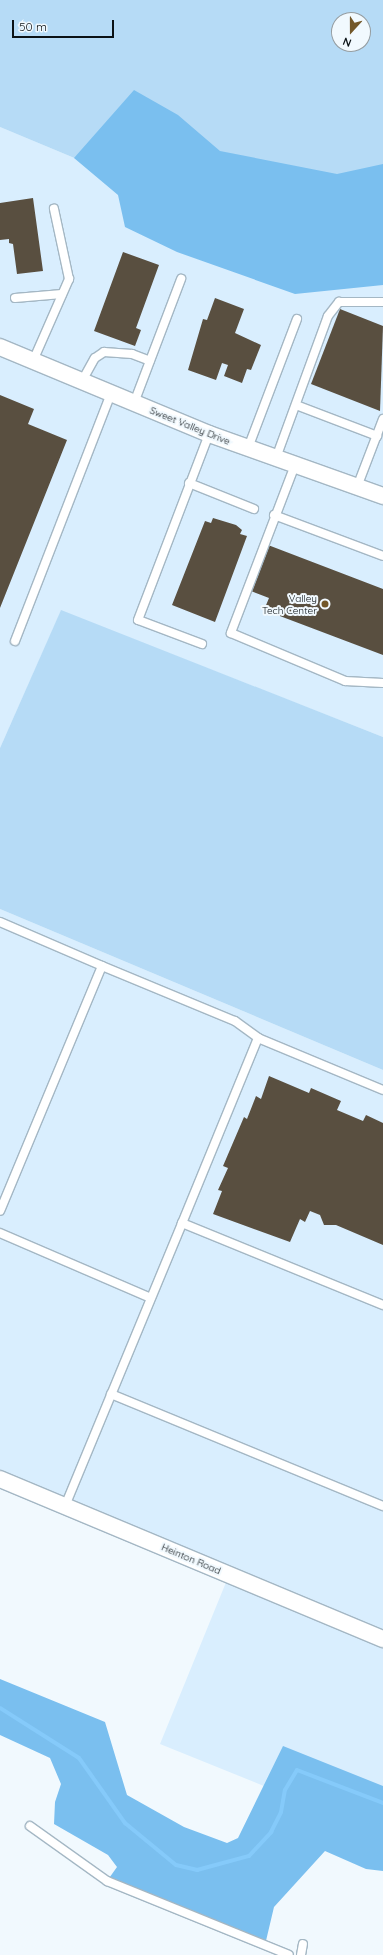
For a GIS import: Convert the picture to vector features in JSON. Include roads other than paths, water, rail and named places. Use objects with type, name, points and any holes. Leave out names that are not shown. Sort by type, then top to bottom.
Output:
[{"type":"street","name":"Sweet Valley Drive","points":[[0,347],[209,434],[383,496]]},
{"type":"street","name":"Heinton Road","points":[[0,1479],[383,1639]]},
{"type":"lane","points":[[33,360],[69,279],[54,209]]},
{"type":"lane","points":[[134,403],[181,279]]},
{"type":"lane","points":[[15,298],[62,294]]},
{"type":"lane","points":[[276,458],[328,316],[339,302],[383,302]]},
{"type":"lane","points":[[248,448],[297,319]]},
{"type":"lane","points":[[82,381],[95,358],[104,352],[132,354],[150,361]]},
{"type":"lane","points":[[15,641],[111,393]]},
{"type":"lane","points":[[296,405],[377,436]]},
{"type":"lane","points":[[357,487],[383,419]]},
{"type":"lane","points":[[202,644],[138,620],[189,483],[209,434]]},
{"type":"lane","points":[[295,465],[274,515],[231,633],[345,681],[383,683]]},
{"type":"lane","points":[[189,483],[254,509]]},
{"type":"lane","points":[[274,515],[383,556]]},
{"type":"lane","points":[[0,922],[235,1021],[258,1038],[383,1090]]},
{"type":"lane","points":[[0,1211],[102,966]]},
{"type":"lane","points":[[65,1506],[258,1038]]},
{"type":"lane","points":[[182,1223],[383,1305]]},
{"type":"lane","points":[[0,1233],[151,1298]]},
{"type":"lane","points":[[111,1394],[383,1506]]},
{"type":"lane","points":[[30,1826],[107,1881],[290,1955]]},
{"type":"lane","points":[[301,1955],[303,1944]]},
{"type":"waterway","points":[[0,1708],[79,1758],[125,1823],[176,1865],[197,1870],[249,1856],[271,1832],[281,1812],[285,1790],[297,1770],[383,1803]]},
{"type":"place","name":"Valley Tech Center","points":[[325,604]]}]
